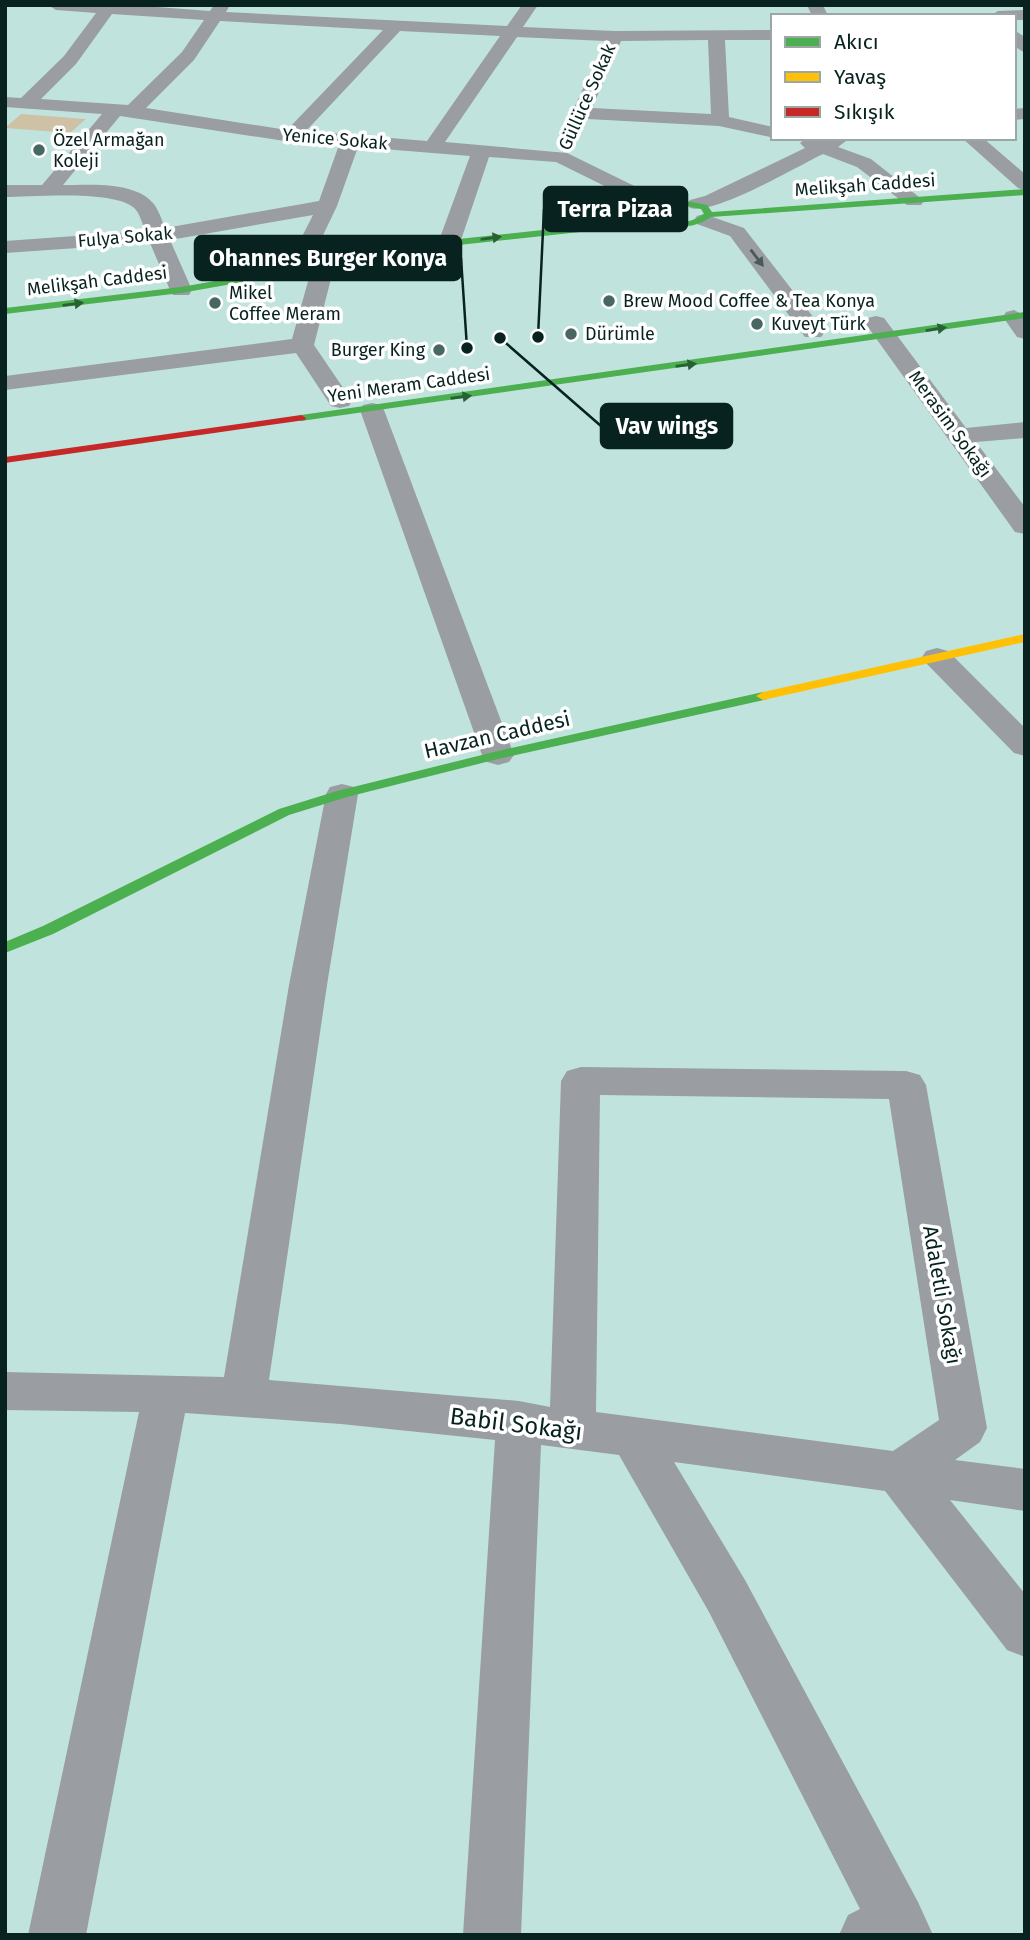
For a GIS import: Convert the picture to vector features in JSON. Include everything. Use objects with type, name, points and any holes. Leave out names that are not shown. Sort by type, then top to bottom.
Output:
[{"type":"street","points":[[56,5],[220,10],[396,26],[615,36],[771,35]]},
{"type":"street","points":[[433,146],[530,5]]},
{"type":"street","points":[[15,103],[61,72],[90,36],[107,8]]},
{"type":"street","points":[[48,191],[124,110],[188,56],[220,10]]},
{"type":"street","points":[[291,136],[396,26]]},
{"type":"street","points":[[716,35],[721,104],[719,120]]},
{"type":"street","name":"Güllüce Sokak","points":[[560,157],[615,36]]},
{"type":"street","name":"Yenice Sokak","points":[[15,103],[124,110],[291,136],[350,142],[433,146],[481,152],[520,152],[560,157],[653,211]]},
{"type":"street","points":[[580,113],[719,120],[771,133]]},
{"type":"street","points":[[812,140],[832,142],[914,201]]},
{"type":"street","points":[[973,140],[1025,184]]},
{"type":"street","points":[[295,272],[327,206],[350,142]]},
{"type":"street","points":[[813,331],[737,232],[703,213],[711,201],[832,142]]},
{"type":"street","points":[[449,243],[481,152]]},
{"type":"street","points":[[5,191],[94,191],[127,195],[145,206],[181,290]]},
{"type":"street","name":"Melikşah Caddesi","points":[[653,211],[677,225],[703,213],[1025,192]]},
{"type":"street","name":"Melikşah Caddesi","points":[[5,311],[181,290],[449,243],[636,223],[653,211],[678,201],[703,213]]},
{"type":"street","name":"Fulya Sokak","points":[[5,247],[157,236],[327,206]]},
{"type":"street","points":[[323,267],[302,345],[340,401]]},
{"type":"street","name":"Yeni Meram Caddesi","points":[[5,448],[813,331],[882,329],[1022,317]]},
{"type":"street","name":"Yeni Meram Caddesi","points":[[5,460],[372,410],[882,329]]},
{"type":"street","name":"Merasim Sokağı","points":[[882,329],[957,436],[1025,526]]},
{"type":"street","points":[[5,383],[302,345]]},
{"type":"street","points":[[372,410],[498,755]]},
{"type":"street","points":[[957,436],[1025,430]]},
{"type":"street","name":"Havzan Caddesi","points":[[5,948],[48,930],[284,812],[342,794],[498,755],[1025,638]]},
{"type":"street","points":[[937,657],[1025,746]]},
{"type":"street","points":[[244,1397],[308,985],[342,794]]},
{"type":"street","name":"Adaletli Sokağı","points":[[572,1430],[580,1081],[906,1085],[964,1428],[899,1473]]},
{"type":"street","name":"Babil Sokağı","points":[[5,1391],[244,1397],[519,1421],[635,1439],[1025,1490]]},
{"type":"street","points":[[57,1935],[166,1393]]},
{"type":"street","points":[[492,1935],[519,1421]]},
{"type":"street","points":[[635,1439],[727,1596],[890,1930]]},
{"type":"street","points":[[899,1473],[1025,1633]]},
{"type":"shaded area","points":[[21,114],[86,119],[70,133],[5,128]]},
{"type":"traffic: fast","points":[[709,215],[1025,192]]},
{"type":"traffic: fast","points":[[678,201],[704,207],[709,215],[694,223],[678,226],[661,223],[646,215],[647,208],[659,203],[678,201]]},
{"type":"traffic: fast","points":[[5,311],[181,290],[449,243],[636,223],[649,219]]},
{"type":"traffic: fast","points":[[301,418],[1025,315]]},
{"type":"traffic: fast","points":[[5,948],[48,930],[284,812],[342,794],[498,755],[763,696]]},
{"type":"traffic: slow","points":[[763,696],[1025,638]]},
{"type":"traffic: jam","points":[[5,460],[301,418]]},
{"type":"place","name":"Özel Armağan Koleji","points":[[39,150]]},
{"type":"place","name":"Brew Mood Coffee & Tea Konya","points":[[609,301]]},
{"type":"place","name":"Mikel Coffee Meram","points":[[215,303]]},
{"type":"place","name":"Kuveyt Türk","points":[[757,324]]},
{"type":"place","name":"Dürümle","points":[[571,334]]},
{"type":"place","name":"Terra Pizaa","points":[[538,337]]},
{"type":"place","name":"Vav wings","points":[[500,338]]},
{"type":"place","name":"Ohannes Burger Konya","points":[[467,348]]},
{"type":"place","name":"Burger King","points":[[439,350]]}]
